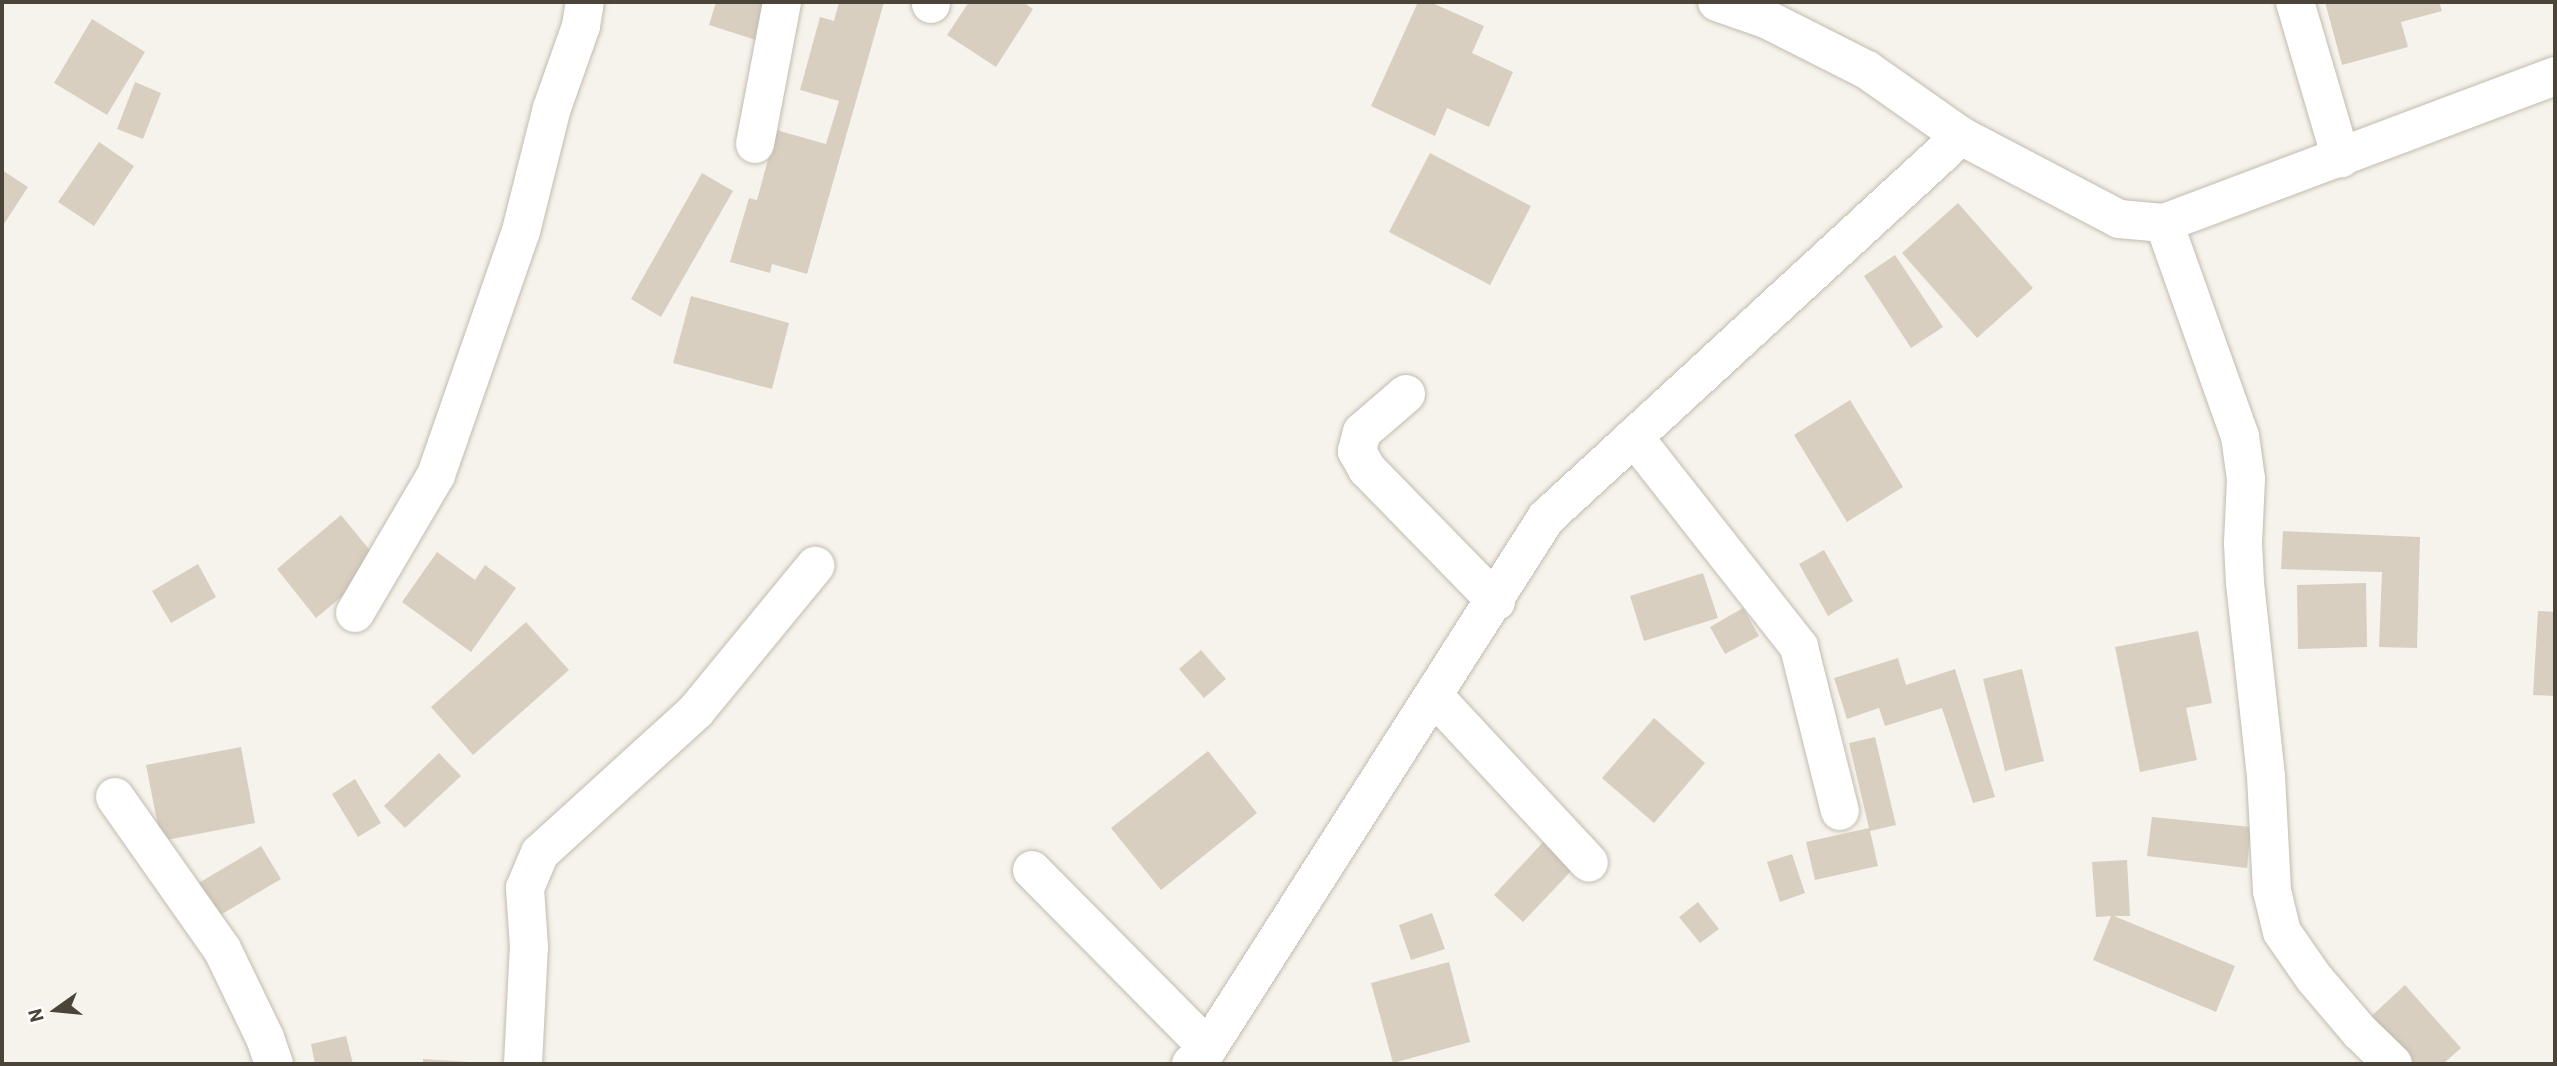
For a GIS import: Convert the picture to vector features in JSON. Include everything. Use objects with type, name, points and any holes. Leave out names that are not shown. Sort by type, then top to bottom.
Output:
[{"type":"street","points":[[355,613],[436,475],[521,231],[552,108],[581,26],[584,2]]},
{"type":"street","points":[[755,144],[782,2]]},
{"type":"street","points":[[1717,2],[1768,20],[1867,70],[1961,136],[2119,219],[2164,223],[2555,76]]},
{"type":"street","points":[[2295,2],[2341,158]]},
{"type":"street","points":[[1032,870],[1200,1056],[1435,697],[1546,518],[1961,136]]},
{"type":"street","points":[[2164,223],[2240,436],[2246,479],[2245,583],[2266,776],[2272,891],[2282,932],[2314,978],[2360,1032],[2393,1064]]},
{"type":"street","points":[[1406,394],[1362,432],[1357,451],[1367,469],[1496,601]]},
{"type":"street","points":[[1634,437],[1799,647],[1840,811]]},
{"type":"street","points":[[523,1064],[529,947],[525,888],[540,853],[696,711],[815,566]]},
{"type":"street","points":[[1435,697],[1589,863]]},
{"type":"street","points":[[115,797],[222,949],[274,1064]]},
{"type":"building","points":[[716,2],[768,2],[756,40],[709,25]]},
{"type":"building","points":[[839,2],[884,2],[807,274],[772,264],[770,273],[730,262],[749,198],[757,200],[776,130],[826,144],[839,101],[800,90],[820,17],[834,21]]},
{"type":"building","points":[[969,2],[1023,2],[1033,9],[996,67],[947,35]]},
{"type":"building","points":[[1418,2],[1430,2],[1484,26],[1472,53],[1513,72],[1489,127],[1447,108],[1435,136],[1371,106]]},
{"type":"building","points":[[2325,2],[2439,2],[2442,11],[2401,22],[2408,47],[2342,65]]},
{"type":"building","points":[[92,19],[145,52],[107,115],[54,83]]},
{"type":"building","points":[[135,82],[161,93],[143,139],[117,129]]},
{"type":"building","points":[[99,142],[134,166],[94,226],[58,202]]},
{"type":"building","points":[[1430,153],[1531,206],[1490,285],[1389,232]]},
{"type":"building","points":[[2,170],[28,187],[2,227]]},
{"type":"building","points":[[702,173],[733,191],[661,317],[631,299]]},
{"type":"building","points":[[1958,203],[2033,288],[1977,338],[1902,253]]},
{"type":"building","points":[[1895,255],[1943,327],[1911,348],[1864,276]]},
{"type":"building","points":[[691,296],[789,323],[772,389],[673,363]]},
{"type":"building","points":[[1850,400],[1903,487],[1847,522],[1794,435]]},
{"type":"building","points":[[341,515],[381,564],[316,618],[277,569]]},
{"type":"building","points":[[2283,531],[2420,537],[2417,648],[2379,647],[2382,572],[2281,569]]},
{"type":"building","points":[[1824,550],[1853,601],[1828,616],[1799,564]]},
{"type":"building","points":[[437,552],[475,580],[485,565],[516,588],[471,652],[402,602]]},
{"type":"building","points":[[198,564],[216,597],[171,623],[152,591]]},
{"type":"building","points":[[1703,573],[1718,618],[1644,641],[1630,596]]},
{"type":"building","points":[[2366,583],[2367,647],[2298,649],[2297,585]]},
{"type":"building","points":[[1743,608],[1759,636],[1725,654],[1710,627]]},
{"type":"building","points":[[2538,611],[2555,612],[2555,696],[2533,695]]},
{"type":"building","points":[[526,622],[569,670],[473,755],[431,707]]},
{"type":"building","points":[[2198,631],[2212,703],[2186,708],[2197,760],[2140,772],[2115,647]]},
{"type":"building","points":[[1201,650],[1226,679],[1204,698],[1179,669]]},
{"type":"building","points":[[1898,658],[1906,685],[1955,669],[1995,797],[1973,803],[1942,708],[1885,726],[1879,708],[1847,719],[1834,678]]},
{"type":"building","points":[[2022,669],[2044,761],[2005,771],[1983,679]]},
{"type":"building","points":[[1654,718],[1705,763],[1654,823],[1602,778]]},
{"type":"building","points":[[1875,737],[1896,825],[1870,831],[1878,866],[1815,880],[1806,842],[1869,828],[1849,743]]},
{"type":"building","points":[[241,747],[255,823],[161,841],[146,765]]},
{"type":"building","points":[[1208,751],[1257,813],[1161,890],[1111,828]]},
{"type":"building","points":[[439,753],[461,776],[405,828],[384,806]]},
{"type":"building","points":[[355,779],[381,823],[358,837],[332,794]]},
{"type":"building","points":[[2152,817],[2251,827],[2247,868],[2147,856]]},
{"type":"building","points":[[1545,840],[1574,868],[1523,922],[1494,895]]},
{"type":"building","points":[[261,846],[281,879],[217,917],[197,884]]},
{"type":"building","points":[[1792,854],[1805,893],[1780,902],[1767,862]]},
{"type":"building","points":[[2127,860],[2130,916],[2114,916],[2235,966],[2216,1012],[2093,960],[2111,916],[2096,917],[2092,862]]},
{"type":"building","points":[[1698,902],[1719,929],[1700,943],[1679,917]]},
{"type":"building","points":[[1432,913],[1445,949],[1411,960],[1399,925]]},
{"type":"building","points":[[1449,962],[1470,1042],[1393,1063],[1371,983]]},
{"type":"building","points":[[2405,985],[2461,1048],[2443,1064],[2404,1064],[2366,1021]]},
{"type":"building","points":[[346,1036],[353,1064],[315,1064],[311,1044]]},
{"type":"building","points":[[423,1059],[469,1062],[423,1064]]}]
